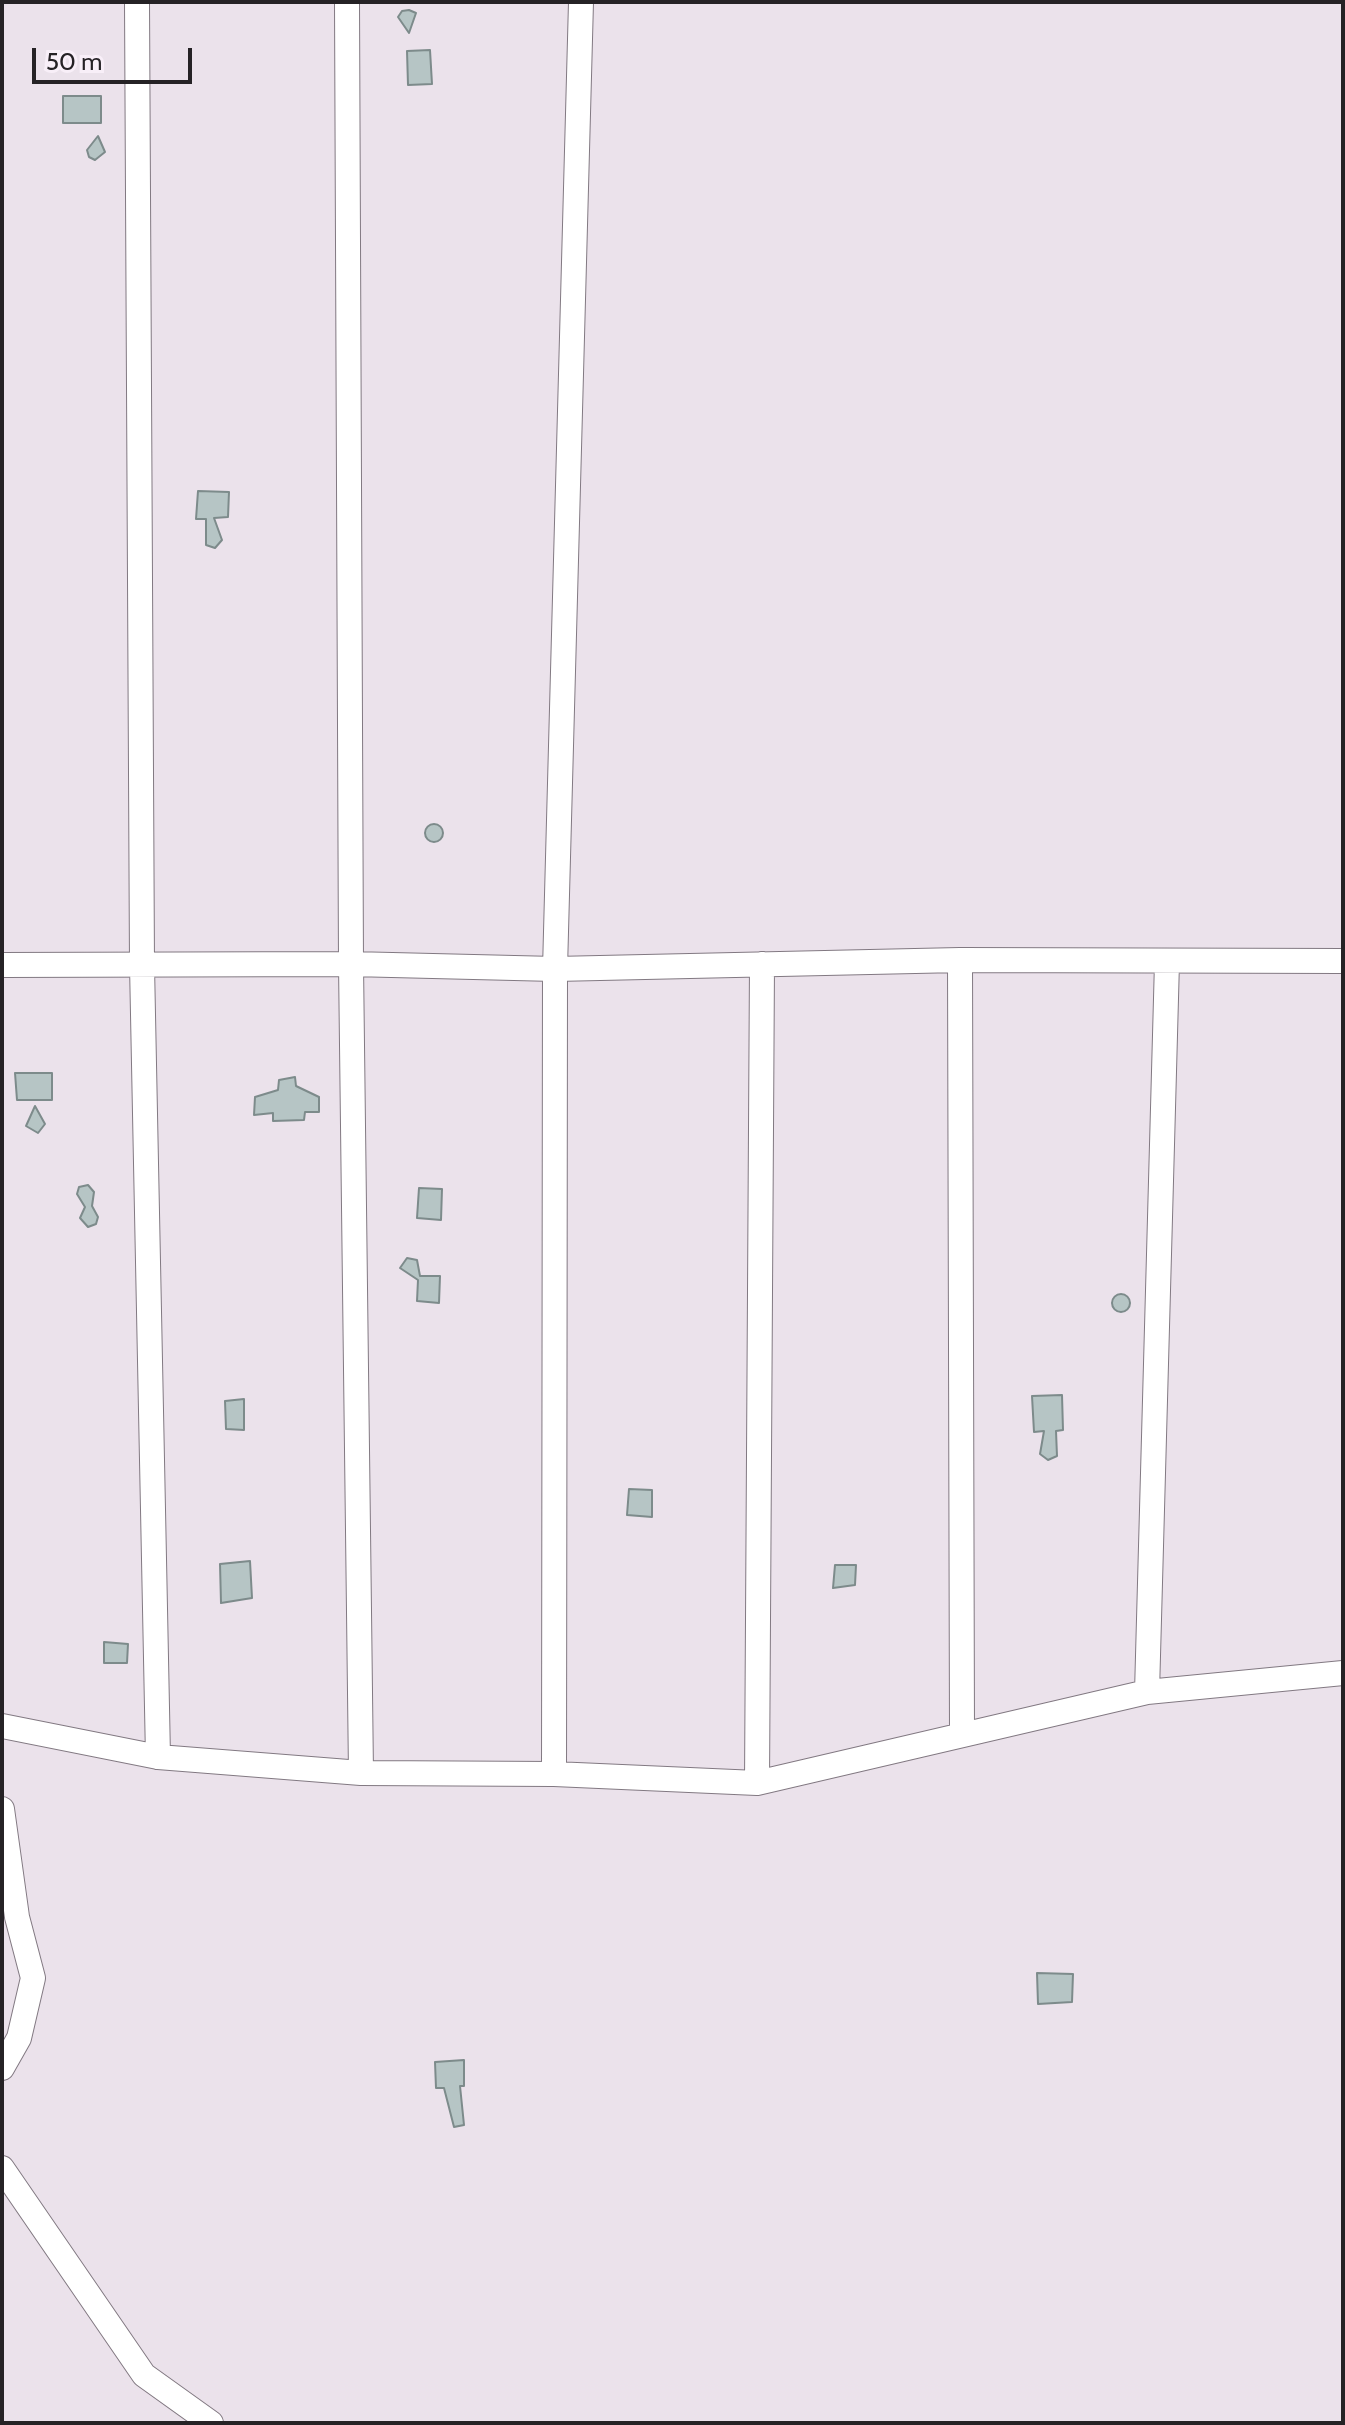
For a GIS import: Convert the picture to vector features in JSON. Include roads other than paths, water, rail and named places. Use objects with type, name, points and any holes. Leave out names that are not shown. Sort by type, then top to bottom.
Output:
[{"type":"street","points":[[137,2],[142,965],[158,1757]]},
{"type":"street","points":[[347,2],[351,964],[361,1773]]},
{"type":"street","points":[[554,1774],[555,969],[581,2]]},
{"type":"street","points":[[2,965],[351,964],[555,969],[960,960],[1343,961]]},
{"type":"street","points":[[960,960],[962,1734]]},
{"type":"street","points":[[1147,1692],[1167,962]]},
{"type":"street","points":[[757,1783],[762,964]]},
{"type":"street","points":[[2,1726],[158,1757],[361,1773],[554,1774],[757,1783],[1147,1692],[1343,1673]]},
{"type":"street","points":[[2,1809],[12,1934],[33,1978],[19,2038],[2,2068]]},
{"type":"street","points":[[2,2168],[144,2375],[211,2423]]}]
